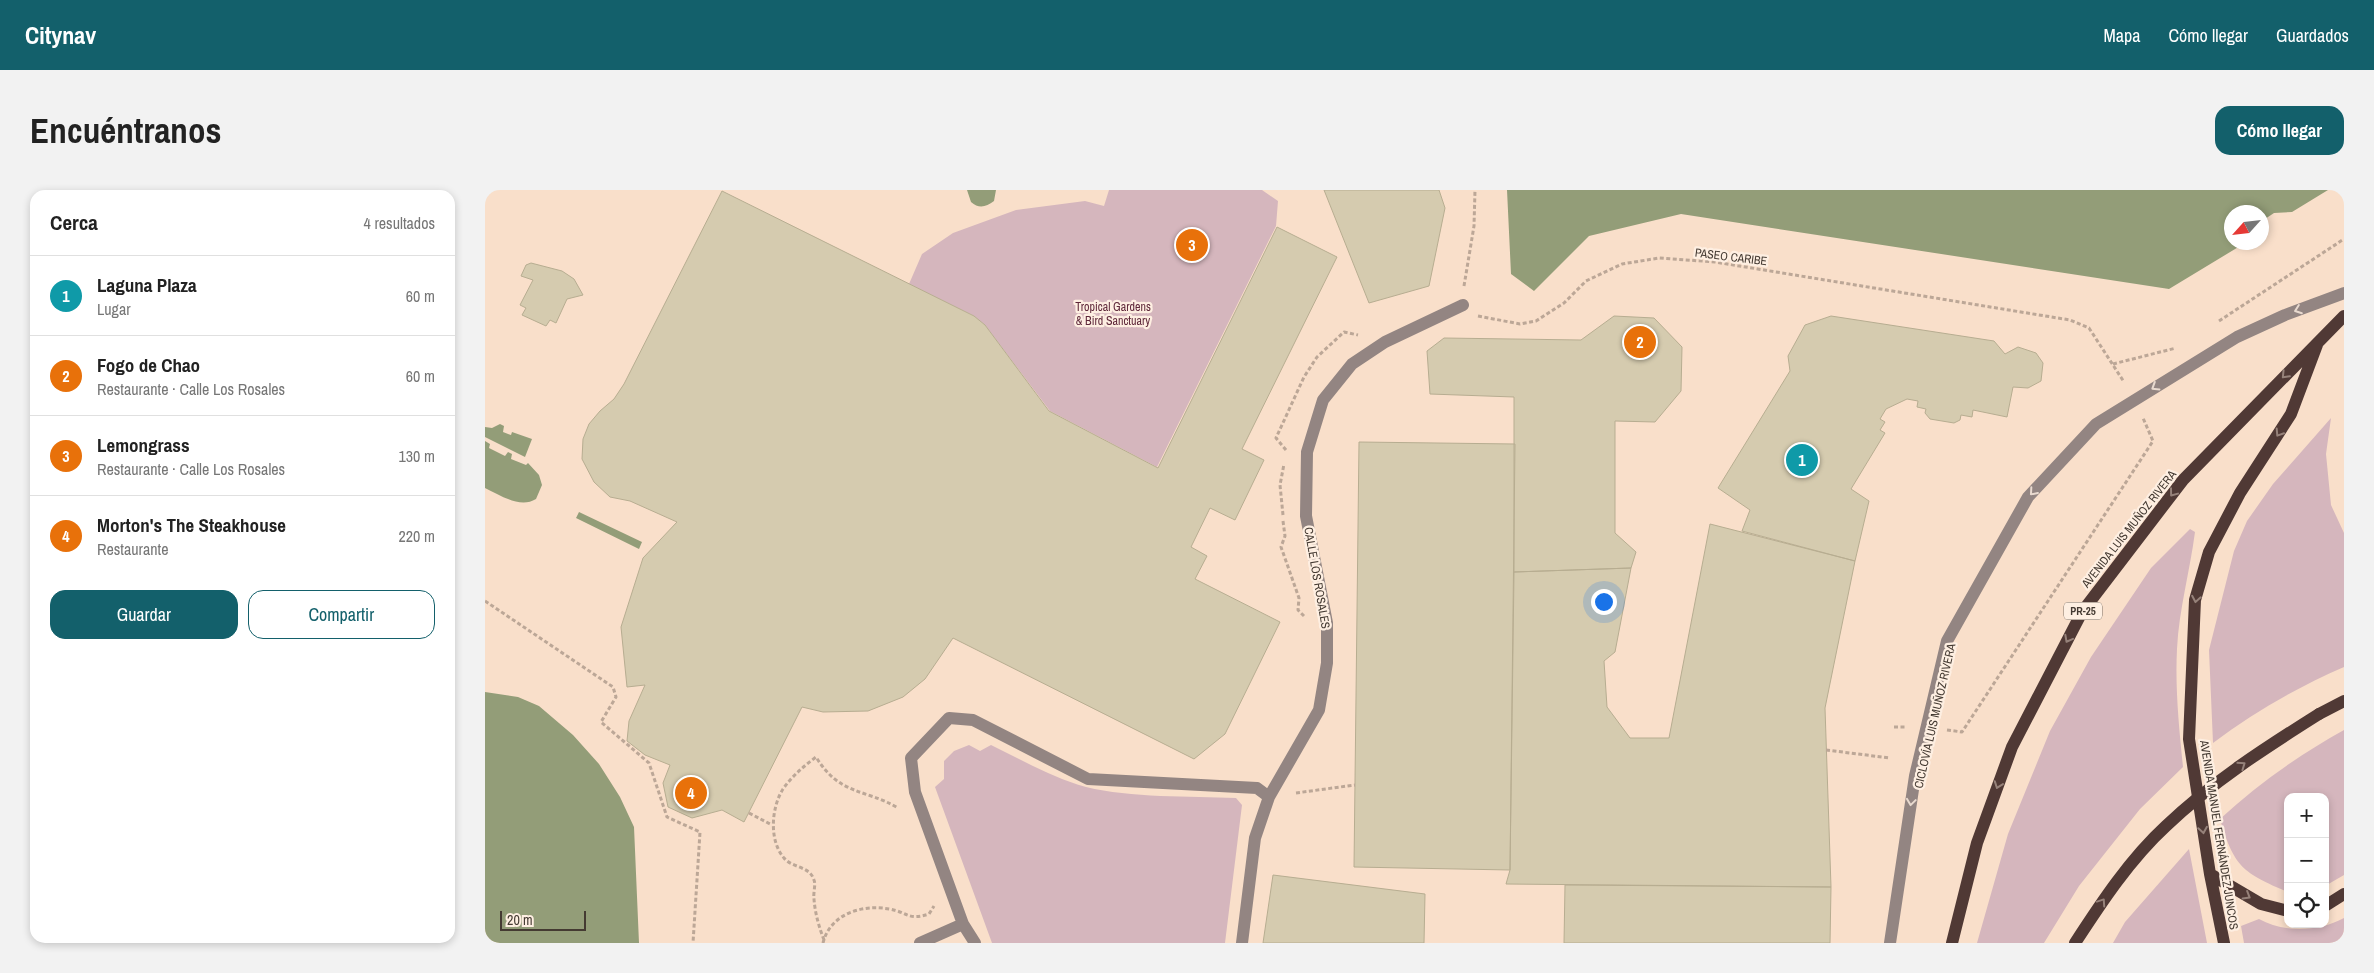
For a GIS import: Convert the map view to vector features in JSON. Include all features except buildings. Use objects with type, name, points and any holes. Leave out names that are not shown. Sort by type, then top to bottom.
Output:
[{"type":"main road","name":"AVENIDA LUIS MUÑOZ RIVERA","points":[[1952,943],[1977,843],[2012,747],[2082,612],[2183,480],[2344,316]]},
{"type":"main road","name":"AVENIDA MANUEL FERNÁNDEZ JUNCOS","points":[[2224,943],[2210,874],[2189,739],[2195,600],[2209,552],[2240,493],[2291,414],[2319,340]]},
{"type":"main road","points":[[2075,943],[2109,892],[2165,827],[2222,778],[2319,714],[2344,701]]},
{"type":"main road","points":[[2210,874],[2261,904],[2284,910]]},
{"type":"main road","points":[[2329,903],[2344,894]]},
{"type":"street","points":[[1890,943],[1915,776],[1947,641],[2029,496],[2096,424],[2237,337],[2285,315],[2344,293]]},
{"type":"street","name":"CALLE LOS ROSALES","points":[[1242,943],[1255,838],[1269,797],[1319,710],[1327,663],[1327,623],[1307,516],[1307,452],[1323,400],[1352,364],[1385,342],[1463,305]]},
{"type":"street","points":[[975,943],[963,924],[915,792],[911,758],[949,718],[973,720],[1088,778],[1257,788],[1269,797]]},
{"type":"street","points":[[920,943],[963,924]]},
{"type":"path","points":[[1463,305],[1473,226],[1475,190]]},
{"type":"path","points":[[2217,322],[2344,239]]},
{"type":"path","name":"PASEO CARIBE","points":[[1463,305],[1483,318],[1520,324],[1536,321],[1563,303],[1586,281],[1621,264],[1659,258],[1715,262],[2070,320],[2089,328],[2113,364],[2175,348],[2182,344]]},
{"type":"path","points":[[1310,622],[1298,610],[1299,598],[1281,547],[1285,536],[1281,485],[1286,450],[1276,438],[1305,377],[1317,357],[1343,332],[1385,342]]},
{"type":"path","points":[[1894,727],[1927,727],[1962,732],[2153,441],[2135,400]]},
{"type":"path","points":[[485,601],[613,686],[616,697],[601,722],[649,763],[667,817],[700,832],[693,943]]},
{"type":"path","points":[[1826,750],[1890,758]]},
{"type":"path","points":[[824,942],[818,923],[814,899],[814,880],[809,872],[785,860],[777,846],[772,825],[782,791],[797,772],[815,757],[821,766],[844,787],[884,799],[904,811]]},
{"type":"path","points":[[1269,797],[1355,785]]},
{"type":"path","points":[[749,813],[772,825]]},
{"type":"path","points":[[824,942],[830,928],[847,912],[869,908],[890,908],[915,918],[929,914],[937,902]]},
{"type":"green space","name":"Tropical Gardens & Bird Sanctuary","points":[[1109,190],[1262,190],[1278,201],[1276,226],[1157,467],[1050,411],[985,325],[974,316],[909,284],[922,254],[953,233],[1016,210],[1085,201],[1104,206]]},
{"type":"green space","points":[[2331,418],[2326,454],[2331,505],[2344,533],[2344,667],[2277,701],[2213,743],[2209,650],[2234,551],[2247,521],[2273,484]]},
{"type":"green space","points":[[2190,529],[2195,532],[2180,619],[2177,664],[2178,708],[2183,767],[2140,809],[2079,886],[2044,943],[1977,943],[2008,834],[2050,731],[2091,657],[2151,568]]},
{"type":"green space","points":[[2344,730],[2344,875],[2329,884],[2329,793],[2284,793],[2284,890],[2260,879],[2242,866],[2230,848],[2220,819],[2279,771]]},
{"type":"green space","points":[[969,745],[980,751],[991,745],[1062,779],[1103,791],[1141,795],[1236,798],[1242,805],[1225,943],[992,943],[935,787],[944,779],[944,761],[954,751]]},
{"type":"green space","points":[[2189,849],[2207,943],[2113,943],[2125,922]]},
{"type":"green space","points":[[2344,918],[2344,943],[2244,943],[2241,926],[2259,919],[2269,924],[2290,929],[2329,928],[2329,924]]},
{"type":"shaded area","points":[[967,190],[996,190],[994,201],[985,206],[977,206],[971,202]]},
{"type":"shaded area","points":[[1507,190],[2328,190],[2292,212],[2274,213],[2269,216],[2269,205],[2224,205],[2224,250],[2233,250],[2169,289],[1681,214],[1589,236],[1534,291],[1511,274]]},
{"type":"shaded area","points":[[500,424],[504,426],[503,432],[511,435],[512,432],[532,439],[525,457],[485,437],[485,427],[492,428]]},
{"type":"shaded area","points":[[485,441],[490,444],[489,448],[505,456],[508,452],[512,454],[511,459],[526,465],[528,463],[539,475],[542,485],[536,499],[530,502],[517,502],[485,488]]},
{"type":"shaded area","points":[[579,512],[642,542],[639,549],[576,518]]},
{"type":"shaded area","points":[[485,692],[518,697],[539,706],[573,735],[599,764],[620,797],[634,827],[639,943],[485,943]]},
{"type":"place","name":"Lemongrass","points":[[1192,245]]},
{"type":"place","name":"Fogo de Chao","points":[[1640,342]]},
{"type":"place","name":"Laguna Plaza","points":[[1802,460]]},
{"type":"place","name":"Morton's The Steakhouse","points":[[691,793]]}]
